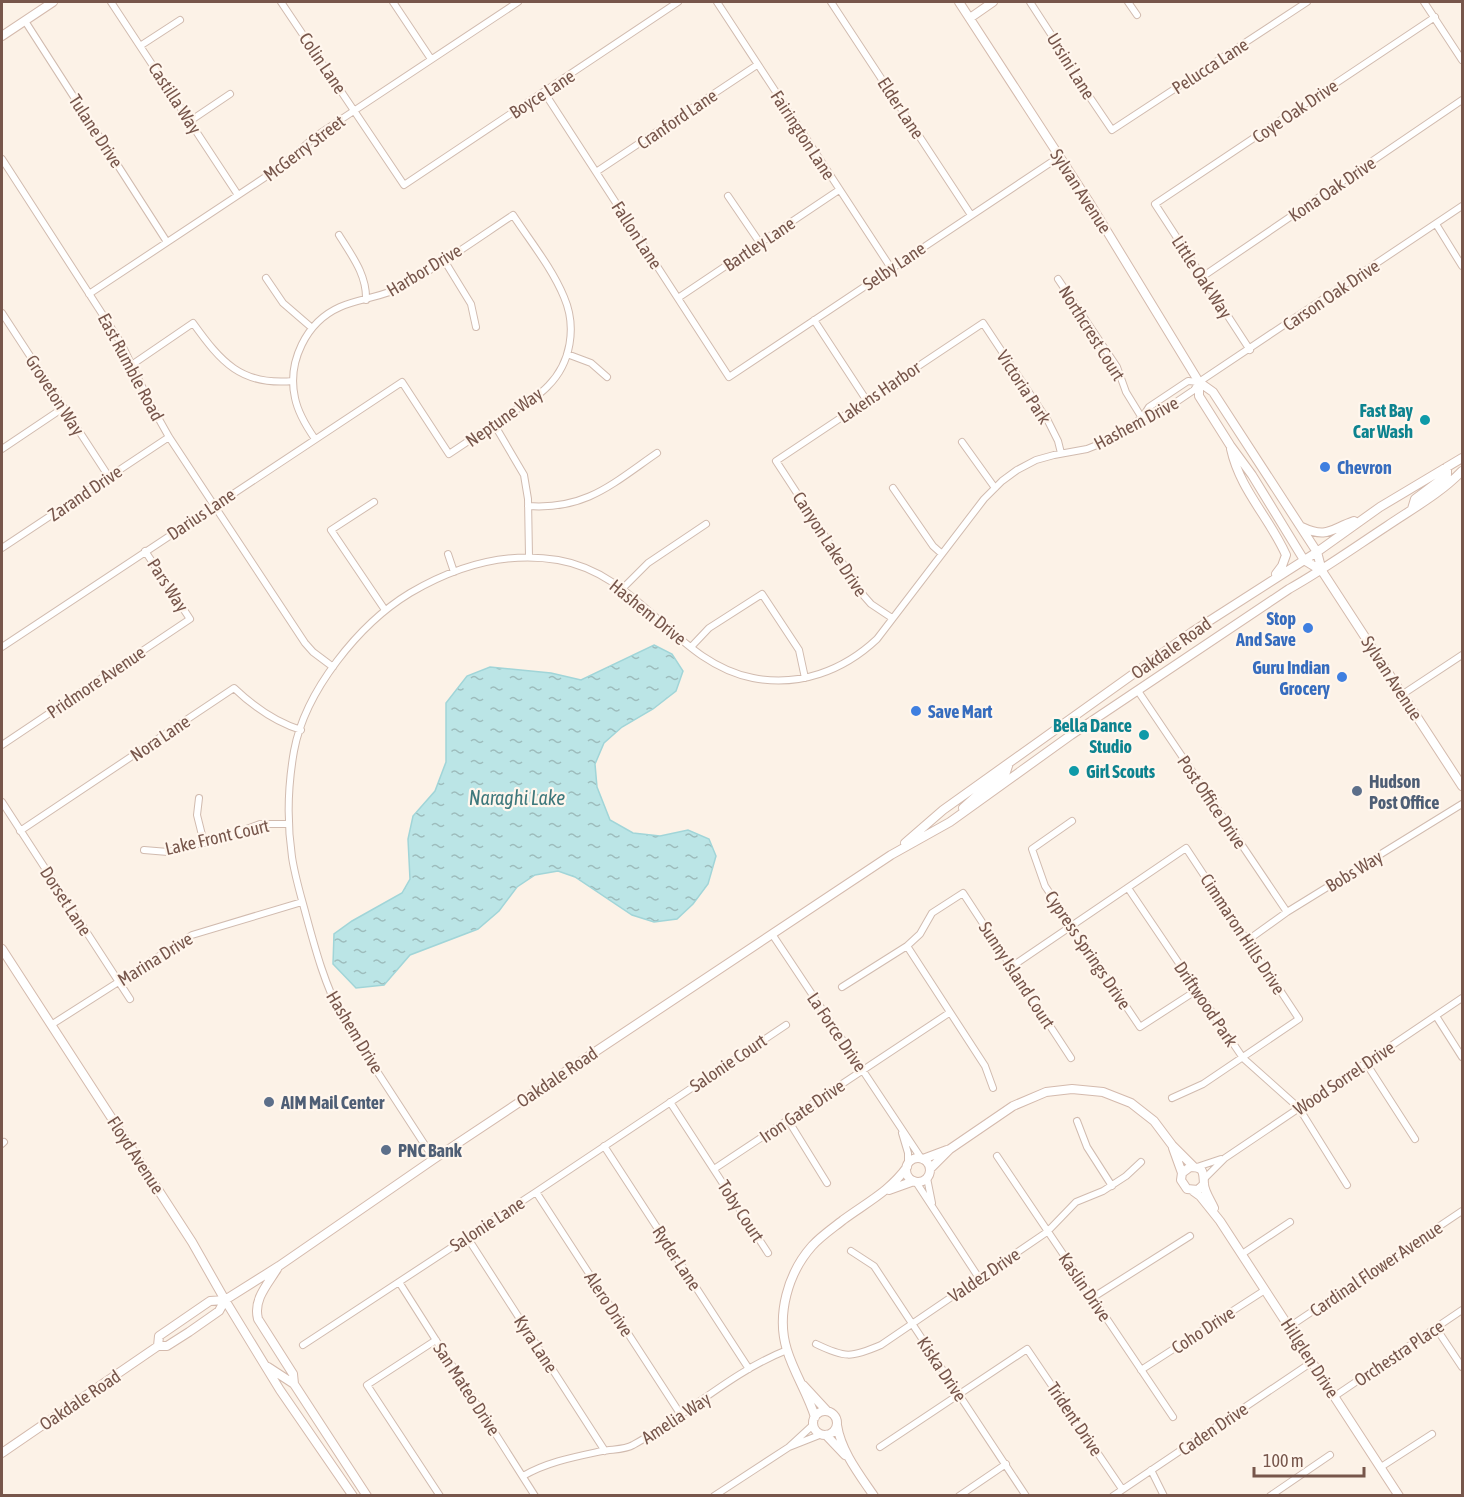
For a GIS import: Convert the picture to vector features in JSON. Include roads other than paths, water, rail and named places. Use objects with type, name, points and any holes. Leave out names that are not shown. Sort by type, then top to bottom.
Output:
[{"type":"main road","points":[[2,36],[53,2]]},
{"type":"main road","name":"Sylvan Avenue","points":[[959,2],[1199,382],[1213,392],[1302,527],[1317,552],[1322,571],[1462,786]]},
{"type":"main road","points":[[970,18],[993,2]]},
{"type":"main road","name":"Sylvan Avenue","points":[[1199,382],[1199,396],[1304,560],[1322,571]]},
{"type":"main road","points":[[1230,445],[1235,468],[1243,484],[1278,537],[1286,555],[1282,566],[1272,579]]},
{"type":"main road","name":"Oakdale Road","points":[[891,855],[943,810],[1192,632],[1317,552],[1363,519],[1462,458]]},
{"type":"main road","points":[[1412,510],[1415,500],[1447,475],[1447,467]]},
{"type":"main road","name":"Oakdale Road","points":[[158,1346],[159,1336],[183,1319],[210,1301],[225,1300],[279,1266],[434,1159],[891,855],[950,822],[1071,735],[1289,589],[1322,571],[1412,510],[1455,479],[1462,471]]},
{"type":"main road","points":[[1302,527],[1318,534],[1326,533],[1363,519]]},
{"type":"main road","points":[[950,822],[969,801],[1001,778],[1009,763]]},
{"type":"main road","name":"Floyd Avenue","points":[[2,949],[192,1242],[280,1390],[353,1496]]},
{"type":"main road","name":"Hillglen Drive","points":[[922,1159],[950,1149],[1023,1100],[1046,1092],[1072,1089],[1103,1092],[1131,1103],[1154,1121],[1172,1144],[1202,1171],[1220,1221]]},
{"type":"main road","name":"Hillglen Drive","points":[[1172,1144],[1182,1173],[1181,1180],[1184,1187],[1200,1196],[1220,1221],[1399,1496]]},
{"type":"main road","name":"Hillglen Drive","points":[[929,1173],[950,1149]]},
{"type":"main road","points":[[850,1459],[816,1429],[815,1420],[787,1350],[783,1322],[784,1307],[794,1275],[801,1260],[812,1246],[885,1191],[914,1159],[922,1159]]},
{"type":"main road","name":"La Force Drive","points":[[922,1159],[928,1163],[929,1173]]},
{"type":"main road","name":"La Force Drive","points":[[907,1166],[907,1174],[915,1181]]},
{"type":"main road","points":[[1182,1173],[1187,1168],[1195,1167]]},
{"type":"main road","points":[[885,1191],[915,1181],[922,1181],[929,1173]]},
{"type":"main road","points":[[1193,1191],[1198,1190],[1204,1181]]},
{"type":"main road","points":[[279,1266],[260,1297],[256,1311],[258,1320],[293,1374],[294,1384]]},
{"type":"main road","name":"Oakdale Road","points":[[2,1453],[158,1346],[167,1346],[189,1332],[219,1311],[225,1300]]},
{"type":"main road","name":"Floyd Avenue","points":[[266,1365],[294,1384],[367,1496]]},
{"type":"main road","points":[[801,1382],[835,1417],[840,1439],[874,1496]]},
{"type":"main road","points":[[815,1420],[820,1413],[827,1411]]},
{"type":"main road","points":[[824,1434],[833,1432],[837,1425]]},
{"type":"street","name":"Castilla Way","points":[[111,2],[238,195]]},
{"type":"street","name":"Colin Lane","points":[[281,2],[404,185]]},
{"type":"street","points":[[393,2],[431,59]]},
{"type":"street","points":[[501,2],[507,9]]},
{"type":"street","name":"McGerry Street","points":[[89,294],[279,168],[316,136],[518,2]]},
{"type":"street","name":"Boyce Lane","points":[[404,185],[678,2]]},
{"type":"street","name":"Fairington Lane","points":[[717,2],[891,268]]},
{"type":"street","name":"Elder Lane","points":[[831,2],[971,215]]},
{"type":"street","name":"Ursini Lane","points":[[1030,2],[1070,68],[1112,130]]},
{"type":"street","points":[[1128,2],[1137,15]]},
{"type":"street","name":"Pelucca Lane","points":[[1112,130],[1307,2]]},
{"type":"street","points":[[1424,2],[1462,60]]},
{"type":"street","name":"Coye Oak Drive","points":[[1155,204],[1435,17]]},
{"type":"street","points":[[140,46],[180,20]]},
{"type":"street","name":"Tulane Drive","points":[[24,21],[167,242]]},
{"type":"street","name":"Cranford Lane","points":[[596,172],[757,65]]},
{"type":"street","name":"Fallon Lane","points":[[544,92],[729,377]]},
{"type":"street","points":[[190,121],[230,94]]},
{"type":"street","name":"Kona Oak Drive","points":[[1202,278],[1462,100]]},
{"type":"street","name":"Selby Lane","points":[[729,377],[1059,157]]},
{"type":"street","name":"East Rumble Road","points":[[2,159],[133,364],[151,405],[169,437],[305,643],[333,667]]},
{"type":"street","name":"Bartley Lane","points":[[678,298],[839,190]]},
{"type":"street","points":[[728,196],[760,243]]},
{"type":"street","name":"Little Oak Way","points":[[1155,204],[1250,350]]},
{"type":"street","name":"Carson Oak Drive","points":[[1199,382],[1462,206]]},
{"type":"street","name":"Harbor Drive","points":[[315,439],[298,409],[293,381],[293,370],[300,348],[312,328],[339,307],[393,292],[513,215]]},
{"type":"street","name":"Neptune Way","points":[[449,454],[548,387],[567,354],[571,319],[564,295],[513,215]]},
{"type":"street","points":[[1436,224],[1462,266]]},
{"type":"street","points":[[339,235],[360,269],[366,287],[366,300]]},
{"type":"street","points":[[444,260],[471,304],[476,327]]},
{"type":"street","points":[[266,278],[283,303],[312,328]]},
{"type":"street","name":"Northcrest Court","points":[[1058,279],[1117,366],[1126,392],[1142,418]]},
{"type":"street","name":"Groveton Way","points":[[2,313],[109,477]]},
{"type":"street","points":[[814,320],[867,400]]},
{"type":"street","points":[[133,364],[193,323],[214,353],[233,369],[268,382],[293,381]]},
{"type":"street","name":"Lakens Harbor","points":[[776,461],[983,323]]},
{"type":"street","name":"Victoria Park","points":[[983,323],[1048,421],[1061,453]]},
{"type":"street","points":[[567,354],[591,363],[607,377]]},
{"type":"street","points":[[1142,418],[1149,407],[1188,381],[1199,382]]},
{"type":"street","name":"Darius Lane","points":[[2,647],[402,382],[449,454]]},
{"type":"street","name":"Hashem Drive","points":[[434,1159],[343,1019],[334,1001],[317,958],[292,856],[289,825],[294,751],[316,694],[355,639],[385,610],[417,589],[488,560],[529,556],[563,561],[600,574],[623,588],[691,647],[722,668],[751,678],[776,680],[805,678],[836,668],[857,656],[877,639],[995,488],[1023,467],[1061,453],[1100,444],[1142,418],[1154,417],[1194,390],[1199,382]]},
{"type":"street","points":[[2,449],[63,408]]},
{"type":"street","points":[[494,424],[524,475],[528,506],[529,556]]},
{"type":"street","name":"Zarand Drive","points":[[2,548],[169,437]]},
{"type":"street","points":[[962,442],[995,488]]},
{"type":"street","points":[[528,506],[559,506],[581,501],[605,489],[657,453]]},
{"type":"street","name":"Canyon Lake Drive","points":[[776,461],[864,596],[871,604],[892,618]]},
{"type":"street","points":[[893,488],[933,546],[942,554]]},
{"type":"street","points":[[374,502],[331,530],[385,610]]},
{"type":"street","points":[[623,588],[648,563],[706,524]]},
{"type":"street","name":"Pars Way","points":[[145,551],[190,619]]},
{"type":"street","points":[[448,554],[454,572]]},
{"type":"street","points":[[691,647],[709,628],[762,594],[799,650],[805,678]]},
{"type":"street","name":"Pridmore Avenue","points":[[2,745],[190,619]]},
{"type":"street","points":[[1403,694],[1462,655]]},
{"type":"street","name":"Nora Lane","points":[[20,831],[234,688],[258,709],[290,727],[301,730]]},
{"type":"street","name":"Post Office Drive","points":[[1138,691],[1287,912]]},
{"type":"street","points":[[199,798],[197,816],[204,843]]},
{"type":"street","name":"Dorset Lane","points":[[2,802],[130,999]]},
{"type":"street","name":"Bobs Way","points":[[1248,940],[1287,912],[1462,804]]},
{"type":"street","name":"Cypress Springs Drive","points":[[1072,821],[1032,849],[1045,886],[1140,1027],[1197,990]]},
{"type":"street","name":"Lake Front Court","points":[[144,850],[168,852],[204,843],[260,824],[289,825]]},
{"type":"street","name":"Cimmaron Hills Drive","points":[[1128,888],[1186,848],[1299,1019],[1243,1058]]},
{"type":"street","points":[[1011,967],[1128,888]]},
{"type":"street","name":"Driftwood Park","points":[[1128,888],[1243,1058],[1299,1108],[1347,1185]]},
{"type":"street","name":"Sunny Island Court","points":[[907,946],[920,934],[932,913],[963,893],[1071,1058]]},
{"type":"street","name":"Marina Drive","points":[[51,1025],[192,935],[302,902]]},
{"type":"street","name":"La Force Drive","points":[[772,934],[922,1159]]},
{"type":"street","points":[[842,987],[907,946],[985,1066],[993,1088]]},
{"type":"street","name":"Wood Sorrel Drive","points":[[1204,1181],[1225,1158],[1462,998]]},
{"type":"street","name":"Iron Gate Drive","points":[[714,1169],[950,1013]]},
{"type":"street","points":[[1436,1016],[1462,1057]]},
{"type":"street","name":"Salonie Court","points":[[670,1102],[786,1025]]},
{"type":"street","points":[[1172,1098],[1203,1084],[1243,1058]]},
{"type":"street","points":[[1366,1063],[1415,1139]]},
{"type":"street","name":"Salonie Lane","points":[[303,1345],[670,1102]]},
{"type":"street","name":"Toby Court","points":[[670,1102],[768,1253]]},
{"type":"street","points":[[788,1120],[827,1183]]},
{"type":"street","points":[[1077,1121],[1087,1148],[1112,1186]]},
{"type":"street","name":"La Force Drive","points":[[902,1130],[908,1153],[907,1166]]},
{"type":"street","name":"Ryder Lane","points":[[604,1146],[749,1369]]},
{"type":"street","name":"Kaslin Drive","points":[[997,1156],[1173,1417]]},
{"type":"street","name":"Wood Sorrel Drive","points":[[1195,1167],[1225,1158]]},
{"type":"street","name":"Valdez Drive","points":[[816,1344],[839,1355],[861,1353],[881,1345],[1047,1232],[1076,1202],[1112,1186],[1141,1162]]},
{"type":"street","name":"La Force Drive","points":[[929,1173],[933,1206]]},
{"type":"street","name":"La Force Drive","points":[[915,1181],[979,1278]]},
{"type":"street","name":"Alero Drive","points":[[536,1192],[681,1415]]},
{"type":"street","name":"Cardinal Flower Avenue","points":[[1289,1327],[1462,1211]]},
{"type":"street","points":[[1242,1254],[1290,1222]]},
{"type":"street","points":[[1092,1298],[1190,1236]]},
{"type":"street","name":"Kyra Lane","points":[[467,1237],[605,1451]]},
{"type":"street","name":"Kiska Drive","points":[[850,1251],[874,1266],[1026,1496]]},
{"type":"street","name":"San Mateo Drive","points":[[399,1282],[535,1496]]},
{"type":"street","name":"Coho Drive","points":[[1141,1370],[1265,1290]]},
{"type":"street","name":"Orchestra Place","points":[[1335,1396],[1462,1310]]},
{"type":"street","points":[[1436,1328],[1462,1366]]},
{"type":"street","points":[[436,1340],[367,1385],[440,1496]]},
{"type":"street","name":"Trident Drive","points":[[960,1395],[1027,1349],[1122,1489]]},
{"type":"street","name":"Amelia Way","points":[[523,1476],[555,1462],[631,1446],[749,1369],[787,1350]]},
{"type":"street","name":"Caden Drive","points":[[1113,1496],[1312,1362]]},
{"type":"street","points":[[880,1447],[960,1395]]},
{"type":"street","points":[[789,1447],[815,1420]]},
{"type":"street","points":[[714,1496],[789,1447],[824,1434]]},
{"type":"street","points":[[1381,1467],[1432,1434]]},
{"type":"street","points":[[1270,1496],[1330,1455]]},
{"type":"street","points":[[959,1496],[1006,1464]]},
{"type":"street","points":[[1151,1470],[1164,1496]]},
{"type":"water","name":"Naraghi Lake","points":[[654,645],[672,654],[683,671],[676,691],[653,709],[622,727],[604,743],[595,764],[597,787],[610,820],[633,833],[660,836],[688,830],[709,839],[716,856],[708,884],[693,904],[677,919],[654,922],[632,915],[575,877],[558,871],[535,875],[517,887],[499,911],[478,929],[410,955],[384,985],[356,988],[333,964],[334,934],[352,921],[402,893],[410,879],[408,839],[413,816],[435,791],[446,762],[446,703],[467,676],[490,667],[551,673],[581,680]]},
{"type":"place","name":"Fast Bay Car Wash","points":[[1425,420]]},
{"type":"place","name":"Chevron","points":[[1325,467]]},
{"type":"place","name":"Stop And Save","points":[[1308,628]]},
{"type":"place","name":"Guru Indian Grocery","points":[[1342,677]]},
{"type":"place","name":"Save Mart","points":[[916,711]]},
{"type":"place","name":"Bella Dance Studio","points":[[1144,735]]},
{"type":"place","name":"Girl Scouts","points":[[1074,771]]},
{"type":"place","name":"Hudson Post Office","points":[[1357,791]]},
{"type":"place","name":"AIM Mail Center","points":[[269,1102]]},
{"type":"place","name":"PNC Bank","points":[[386,1150]]}]
